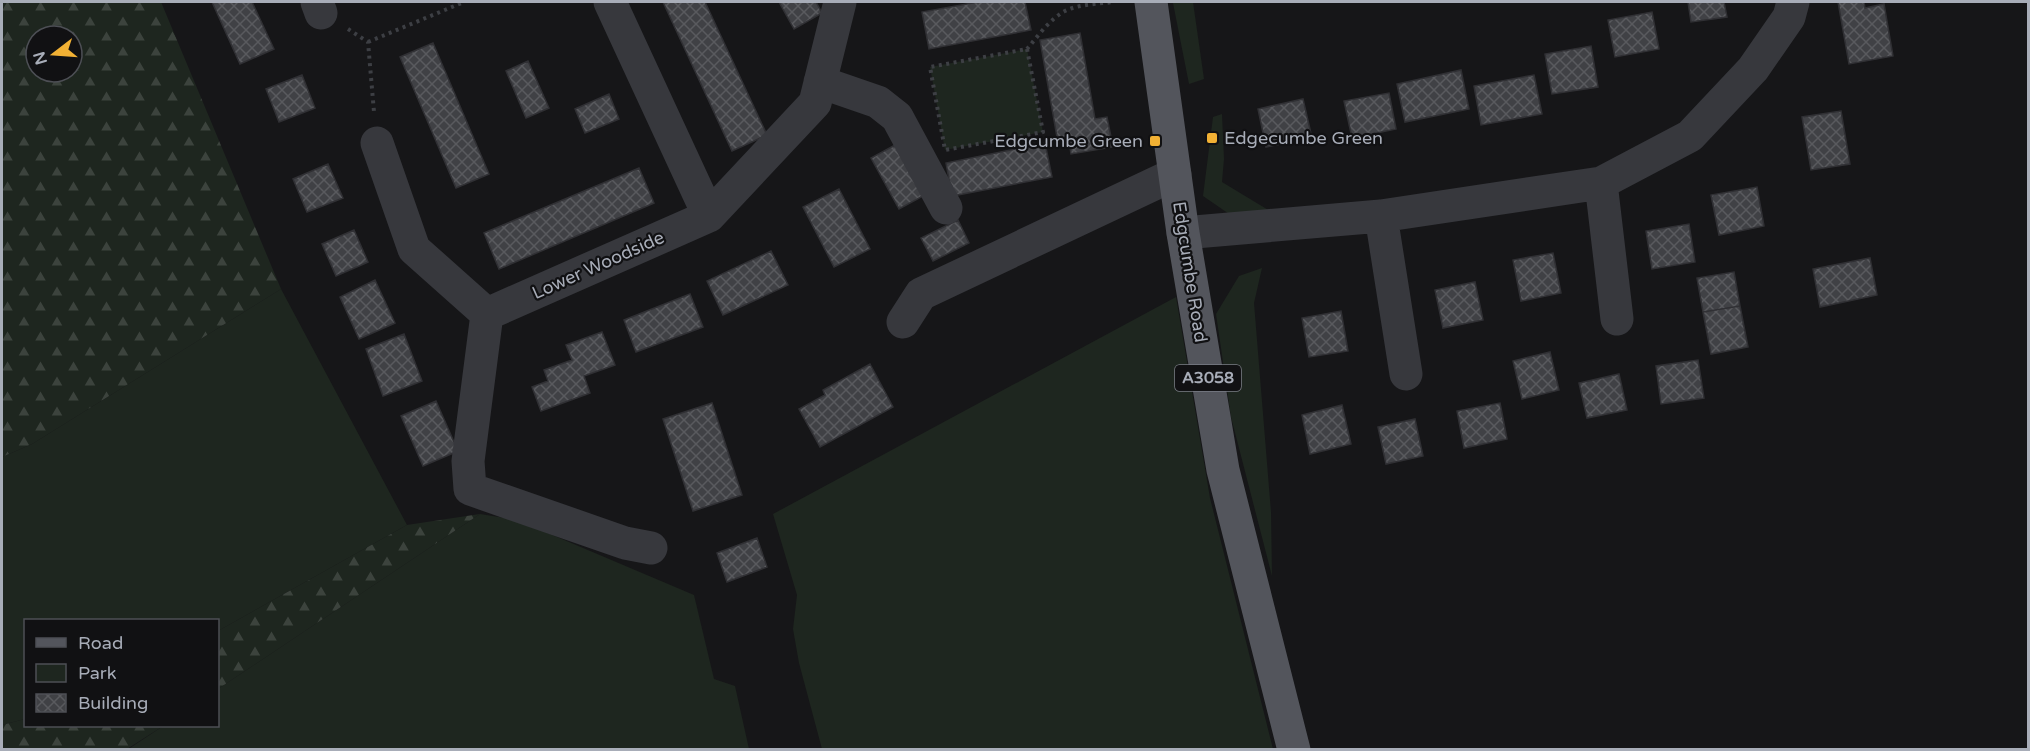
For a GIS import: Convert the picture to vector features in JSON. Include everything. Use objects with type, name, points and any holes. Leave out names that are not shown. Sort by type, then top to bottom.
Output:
[{"type":"main road","name":"Edgcumbe Road","points":[[1151,2],[1174,174],[1223,470],[1294,750]]},
{"type":"street","points":[[610,2],[709,216]]},
{"type":"street","name":"Lower Woodside","points":[[487,314],[709,216],[815,103],[840,2]]},
{"type":"street","points":[[1184,233],[1381,216],[1601,183],[1690,136],[1753,69],[1789,17],[1793,2]]},
{"type":"street","points":[[820,82],[878,102],[897,117],[946,208]]},
{"type":"street","points":[[377,143],[414,249],[487,314],[468,461],[470,489],[625,543],[651,548]]},
{"type":"street","points":[[903,322],[921,294],[1174,174]]},
{"type":"street","points":[[1601,183],[1617,319]]},
{"type":"street","points":[[1381,216],[1406,374]]},
{"type":"path","points":[[368,42],[464,2]]},
{"type":"path","points":[[1027,49],[1043,132],[945,150],[930,67],[1027,49],[1055,18],[1064,12],[1073,8],[1113,2]]},
{"type":"path","points":[[319,7],[368,42],[377,143]]},
{"type":"green space","points":[[2,2],[161,2],[281,289],[32,444],[2,457]]},
{"type":"green space","points":[[1193,2],[1204,79],[1189,84],[1173,3]]},
{"type":"green space","points":[[1027,49],[1043,132],[945,150],[930,67]]},
{"type":"green space","points":[[1222,114],[1224,159],[1222,182],[1278,216],[1235,218],[1203,196],[1213,117]]},
{"type":"green space","points":[[1262,268],[1254,303],[1271,512],[1272,576],[1231,417],[1216,314],[1239,276]]},
{"type":"green space","points":[[281,289],[407,525],[219,630],[219,619],[24,619],[24,719],[2,725],[2,457],[32,444]]},
{"type":"green space","points":[[1176,297],[1210,498],[1273,749],[822,749],[799,663],[793,629],[797,595],[773,514]]},
{"type":"green space","points":[[480,514],[517,520],[694,595],[714,679],[735,686],[749,749],[127,750],[162,727],[219,727],[219,688]]},
{"type":"green space","points":[[480,514],[219,688],[219,630],[407,525]]},
{"type":"green space","points":[[24,719],[24,727],[161,727],[127,749],[2,749],[2,725]]},
{"type":"building","points":[[212,2],[252,2],[274,49],[240,64]]},
{"type":"building","points":[[663,2],[705,2],[767,135],[732,151]]},
{"type":"building","points":[[779,2],[816,2],[822,13],[794,29]]},
{"type":"building","points":[[978,2],[1025,2],[1031,30],[929,49],[922,12]]},
{"type":"building","points":[[1688,2],[1724,2],[1727,17],[1691,22]]},
{"type":"building","points":[[1838,2],[1864,2],[1865,8],[1884,4],[1893,56],[1849,64]]},
{"type":"building","points":[[1652,12],[1659,49],[1615,57],[1608,20]]},
{"type":"building","points":[[1080,33],[1095,119],[1107,117],[1113,147],[1071,154],[1069,141],[1058,143],[1040,40]]},
{"type":"building","points":[[433,43],[489,174],[456,188],[400,57]]},
{"type":"building","points":[[1591,46],[1598,87],[1552,94],[1545,54]]},
{"type":"building","points":[[528,61],[549,108],[526,118],[506,71]]},
{"type":"building","points":[[1461,70],[1469,109],[1405,122],[1397,84]]},
{"type":"building","points":[[302,75],[315,108],[279,122],[266,89]]},
{"type":"building","points":[[1534,75],[1542,114],[1481,125],[1474,86]]},
{"type":"building","points":[[1389,93],[1396,129],[1352,138],[1344,101]]},
{"type":"building","points":[[609,94],[619,119],[585,133],[575,109]]},
{"type":"building","points":[[1303,99],[1312,138],[1266,147],[1258,109]]},
{"type":"building","points":[[1841,111],[1850,164],[1811,170],[1802,117]]},
{"type":"building","points":[[1045,143],[1052,177],[952,196],[946,163]]},
{"type":"building","points":[[895,145],[923,196],[899,209],[871,158]]},
{"type":"building","points":[[328,164],[343,198],[307,212],[293,179]]},
{"type":"building","points":[[639,168],[654,203],[499,269],[484,233]]},
{"type":"building","points":[[1757,187],[1764,226],[1719,235],[1711,195]]},
{"type":"building","points":[[839,189],[870,249],[834,267],[803,207]]},
{"type":"building","points":[[958,220],[969,243],[933,261],[921,238]]},
{"type":"building","points":[[1689,224],[1695,262],[1652,269],[1646,231]]},
{"type":"building","points":[[354,230],[368,262],[336,276],[322,244]]},
{"type":"building","points":[[771,251],[788,285],[723,315],[707,281]]},
{"type":"building","points":[[1553,253],[1561,293],[1521,301],[1513,260]]},
{"type":"building","points":[[1870,258],[1877,295],[1820,307],[1813,269]]},
{"type":"building","points":[[1734,272],[1740,306],[1703,312],[1697,278]]},
{"type":"building","points":[[375,280],[395,323],[359,339],[340,297]]},
{"type":"building","points":[[1475,282],[1483,320],[1443,328],[1435,290]]},
{"type":"building","points":[[690,294],[703,327],[636,352],[624,320]]},
{"type":"building","points":[[1740,306],[1748,347],[1711,354],[1703,312]]},
{"type":"building","points":[[1341,311],[1348,351],[1309,357],[1302,318]]},
{"type":"building","points":[[602,332],[615,365],[584,376],[590,393],[541,411],[532,387],[548,381],[544,370],[572,360],[566,345]]},
{"type":"building","points":[[404,334],[422,381],[383,396],[366,349]]},
{"type":"building","points":[[1550,352],[1559,390],[1522,399],[1513,361]]},
{"type":"building","points":[[1698,360],[1704,398],[1661,404],[1656,366]]},
{"type":"building","points":[[870,364],[893,407],[820,447],[799,409],[825,395],[823,390]]},
{"type":"building","points":[[1619,374],[1627,410],[1587,418],[1579,383]]},
{"type":"building","points":[[436,401],[458,451],[423,466],[401,416]]},
{"type":"building","points":[[712,403],[742,495],[693,511],[663,419]]},
{"type":"building","points":[[1500,403],[1507,439],[1464,448],[1457,411]]},
{"type":"building","points":[[1342,405],[1351,444],[1310,454],[1302,415]]},
{"type":"building","points":[[1415,419],[1423,456],[1386,464],[1378,427]]},
{"type":"building","points":[[757,538],[767,567],[727,582],[717,553]]},
{"type":"place","name":"Edgecumbe Green","points":[[1212,138]]},
{"type":"place","name":"Edgcumbe Green","points":[[1155,141]]}]
